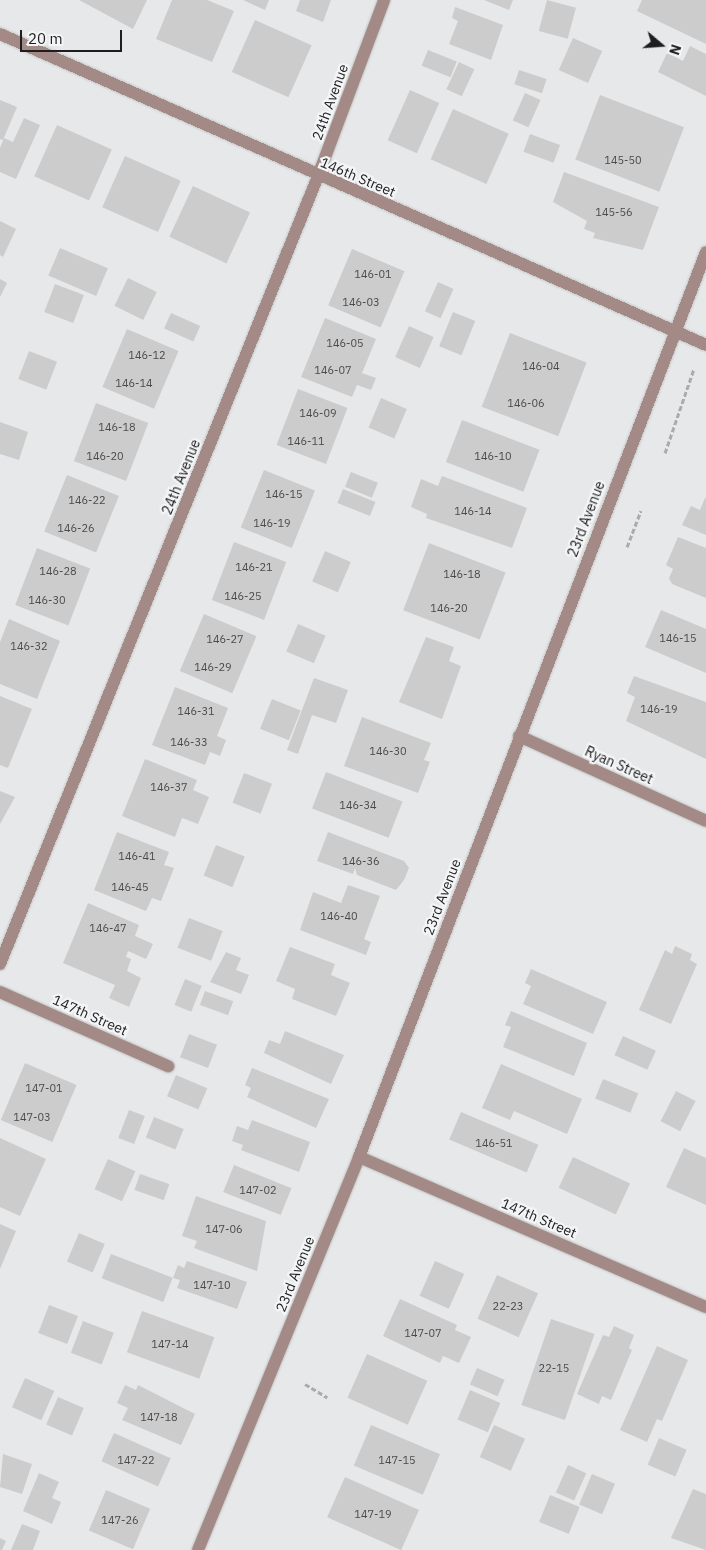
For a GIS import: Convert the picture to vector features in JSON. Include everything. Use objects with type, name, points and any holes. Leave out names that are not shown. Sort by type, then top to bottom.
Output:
[{"type":"street","name":"24th Avenue","points":[[0,964],[318,176],[384,0]]},
{"type":"street","name":"146th Street","points":[[0,34],[318,176],[706,345]]},
{"type":"street","name":"23rd Avenue","points":[[198,1550],[359,1157],[674,330],[706,252]]},
{"type":"street","name":"Ryan Street","points":[[519,736],[706,821]]},
{"type":"street","name":"147th Street","points":[[0,992],[168,1066]]},
{"type":"street","name":"147th Street","points":[[359,1157],[706,1307]]},
{"type":"path","points":[[665,453],[694,369]]},
{"type":"path","points":[[686,374],[691,376]]},
{"type":"path","points":[[627,547],[641,511]]},
{"type":"path","points":[[305,1384],[327,1398]]},
{"type":"building","points":[[79,0],[147,0],[133,29]]},
{"type":"building","points":[[172,0],[207,0],[234,11],[212,62],[156,39]]},
{"type":"building","points":[[243,0],[269,0],[265,10]]},
{"type":"building","points":[[300,0],[331,0],[323,22],[296,11]]},
{"type":"building","points":[[484,0],[513,0],[509,10]]},
{"type":"building","points":[[547,0],[576,8],[568,39],[539,31]]},
{"type":"building","points":[[642,0],[706,0],[706,44],[637,11]]},
{"type":"building","points":[[455,7],[503,25],[491,60],[449,44],[458,21],[452,18]]},
{"type":"building","points":[[255,20],[312,45],[288,97],[232,72]]},
{"type":"building","points":[[573,38],[602,51],[588,83],[559,70]]},
{"type":"building","points":[[690,46],[706,54],[706,96],[658,72],[667,53],[683,61]]},
{"type":"building","points":[[428,50],[457,62],[450,77],[422,66]]},
{"type":"building","points":[[459,62],[474,69],[462,96],[446,89]]},
{"type":"building","points":[[519,70],[547,79],[542,93],[514,84]]},
{"type":"building","points":[[410,90],[439,103],[417,153],[388,140]]},
{"type":"building","points":[[525,93],[541,100],[528,127],[513,120]]},
{"type":"building","points":[[600,95],[684,127],[659,192],[575,159]]},
{"type":"building","points":[[0,100],[17,107],[3,140],[0,139]]},
{"type":"building","points":[[453,109],[509,134],[486,184],[431,159]]},
{"type":"building","points":[[24,118],[40,125],[16,179],[0,172],[0,148],[4,138],[13,142]]},
{"type":"building","points":[[57,125],[112,149],[89,201],[34,176]]},
{"type":"building","points":[[530,134],[560,145],[554,163],[524,152]]},
{"type":"building","points":[[125,156],[181,181],[158,232],[102,207]]},
{"type":"building","points":[[564,172],[659,207],[643,250],[593,238],[595,233],[584,229],[587,221],[553,202]]},
{"type":"building","points":[[193,186],[250,213],[226,263],[169,237]]},
{"type":"building","points":[[0,221],[16,229],[3,257],[0,255]]},
{"type":"building","points":[[60,248],[108,268],[96,296],[48,276]]},
{"type":"building","points":[[352,249],[404,271],[381,327],[328,305]]},
{"type":"building","points":[[128,278],[157,292],[143,320],[114,306]]},
{"type":"building","points":[[0,279],[7,283],[0,297]]},
{"type":"building","points":[[438,282],[454,289],[441,318],[425,311]]},
{"type":"building","points":[[55,284],[84,295],[73,323],[44,312]]},
{"type":"building","points":[[453,312],[475,321],[461,355],[439,346]]},
{"type":"building","points":[[171,313],[200,326],[193,342],[164,329]]},
{"type":"building","points":[[325,318],[376,339],[362,373],[376,378],[371,390],[357,385],[352,397],[301,377]]},
{"type":"building","points":[[409,326],[434,337],[420,368],[395,357]]},
{"type":"building","points":[[127,329],[179,351],[154,409],[102,387]]},
{"type":"building","points":[[510,333],[587,362],[558,436],[482,407]]},
{"type":"building","points":[[29,351],[57,362],[46,390],[18,379]]},
{"type":"building","points":[[298,389],[347,408],[326,464],[276,445]]},
{"type":"building","points":[[381,398],[407,409],[394,438],[368,427]]},
{"type":"building","points":[[96,403],[148,423],[126,481],[74,461]]},
{"type":"building","points":[[462,420],[539,450],[523,492],[446,462]]},
{"type":"building","points":[[0,422],[28,432],[19,460],[0,454]]},
{"type":"building","points":[[264,470],[315,491],[292,548],[241,527]]},
{"type":"building","points":[[351,472],[378,483],[372,498],[345,487]]},
{"type":"building","points":[[67,475],[119,496],[96,553],[44,532]]},
{"type":"building","points":[[442,476],[527,508],[512,548],[426,518],[427,514],[411,507],[421,479],[438,486]]},
{"type":"building","points":[[343,489],[375,502],[370,516],[337,503]]},
{"type":"building","points":[[705,498],[706,535],[682,525],[691,506],[700,510]]},
{"type":"building","points":[[678,537],[706,548],[706,598],[672,584],[669,578],[673,569],[666,565]]},
{"type":"building","points":[[234,542],[286,562],[264,620],[212,600]]},
{"type":"building","points":[[429,543],[506,572],[480,640],[403,610]]},
{"type":"building","points":[[37,548],[90,568],[68,625],[15,605]]},
{"type":"building","points":[[325,551],[351,562],[338,592],[312,581]]},
{"type":"building","points":[[661,610],[706,629],[706,673],[645,647]]},
{"type":"building","points":[[204,614],[256,636],[232,693],[180,671]]},
{"type":"building","points":[[9,619],[60,641],[37,699],[0,684],[0,642]]},
{"type":"building","points":[[298,624],[326,636],[314,663],[286,652]]},
{"type":"building","points":[[426,637],[454,647],[449,661],[461,666],[442,719],[399,702]]},
{"type":"building","points":[[634,676],[706,702],[706,759],[626,721],[635,697],[627,693]]},
{"type":"building","points":[[314,678],[348,690],[336,723],[312,715],[298,754],[287,750]]},
{"type":"building","points":[[175,687],[228,708],[217,736],[226,740],[220,756],[210,752],[205,765],[152,745]]},
{"type":"building","points":[[0,696],[32,709],[8,768],[0,765]]},
{"type":"building","points":[[272,699],[301,711],[289,740],[260,729]]},
{"type":"building","points":[[362,717],[431,743],[424,760],[430,762],[418,793],[344,766]]},
{"type":"building","points":[[145,759],[197,780],[193,790],[209,797],[198,824],[182,818],[175,837],[122,816]]},
{"type":"building","points":[[326,772],[403,801],[389,838],[312,808]]},
{"type":"building","points":[[244,773],[272,784],[261,814],[233,803]]},
{"type":"building","points":[[0,791],[15,797],[0,824]]},
{"type":"building","points":[[117,832],[169,852],[164,865],[174,868],[161,901],[152,898],[146,911],[94,890]]},
{"type":"building","points":[[328,832],[404,861],[409,868],[404,880],[396,890],[357,875],[355,868],[353,874],[317,861]]},
{"type":"building","points":[[216,845],[245,857],[232,887],[204,876]]},
{"type":"building","points":[[348,885],[380,896],[364,939],[371,942],[366,955],[300,930],[313,892],[341,903]]},
{"type":"building","points":[[88,903],[139,925],[135,936],[153,944],[146,959],[128,951],[126,957],[131,959],[127,971],[141,978],[129,1007],[109,998],[115,985],[63,963]]},
{"type":"building","points":[[189,918],[223,931],[211,961],[178,948]]},
{"type":"building","points":[[675,946],[692,954],[690,960],[697,964],[671,1024],[639,1010],[665,950],[672,954]]},
{"type":"building","points":[[290,947],[335,964],[331,975],[350,983],[336,1016],[292,999],[295,989],[276,981]]},
{"type":"building","points":[[226,952],[241,958],[236,970],[249,975],[241,994],[210,982]]},
{"type":"building","points":[[531,969],[607,1002],[593,1034],[523,1004],[531,986],[525,983]]},
{"type":"building","points":[[185,979],[202,986],[191,1012],[175,1005]]},
{"type":"building","points":[[205,991],[233,1001],[228,1015],[200,1005]]},
{"type":"building","points":[[511,1011],[587,1043],[574,1076],[503,1047],[511,1027],[505,1025]]},
{"type":"building","points":[[285,1031],[344,1055],[331,1084],[264,1053],[269,1040],[280,1044]]},
{"type":"building","points":[[189,1034],[217,1045],[208,1068],[180,1057]]},
{"type":"building","points":[[623,1036],[656,1051],[647,1070],[614,1055]]},
{"type":"building","points":[[25,1063],[77,1085],[52,1142],[1,1120]]},
{"type":"building","points":[[501,1064],[582,1099],[567,1134],[514,1111],[510,1120],[482,1108]]},
{"type":"building","points":[[252,1068],[329,1099],[316,1128],[247,1097],[251,1088],[245,1085]]},
{"type":"building","points":[[176,1075],[207,1088],[198,1109],[167,1096]]},
{"type":"building","points":[[603,1079],[638,1093],[630,1113],[595,1098]]},
{"type":"building","points":[[676,1091],[696,1101],[680,1131],[661,1121]]},
{"type":"building","points":[[129,1110],[145,1116],[134,1144],[118,1138]]},
{"type":"building","points":[[461,1112],[538,1145],[527,1172],[449,1140]]},
{"type":"building","points":[[154,1117],[184,1129],[175,1149],[146,1137]]},
{"type":"building","points":[[252,1120],[310,1142],[299,1172],[241,1150],[243,1145],[232,1141],[237,1126],[248,1130]]},
{"type":"building","points":[[0,1138],[46,1159],[20,1216],[0,1207]]},
{"type":"building","points":[[684,1148],[706,1158],[706,1205],[666,1187]]},
{"type":"building","points":[[573,1157],[630,1184],[616,1214],[559,1188]]},
{"type":"building","points":[[108,1159],[135,1171],[122,1201],[95,1189]]},
{"type":"building","points":[[234,1165],[291,1188],[281,1215],[223,1192]]},
{"type":"building","points":[[140,1174],[169,1184],[164,1200],[134,1190]]},
{"type":"building","points":[[196,1196],[266,1221],[257,1271],[194,1248],[197,1241],[182,1236]]},
{"type":"building","points":[[0,1224],[16,1231],[0,1269]]},
{"type":"building","points":[[79,1233],[105,1244],[93,1272],[67,1262]]},
{"type":"building","points":[[111,1254],[173,1278],[163,1302],[102,1278]]},
{"type":"building","points":[[187,1261],[247,1282],[237,1309],[177,1288],[180,1280],[173,1278],[178,1265],[184,1268]]},
{"type":"building","points":[[435,1261],[464,1274],[449,1309],[420,1296]]},
{"type":"building","points":[[497,1275],[538,1293],[519,1337],[477,1319]]},
{"type":"building","points":[[400,1299],[457,1325],[455,1330],[471,1337],[459,1363],[443,1356],[440,1363],[383,1336]]},
{"type":"building","points":[[49,1305],[78,1316],[67,1344],[38,1333]]},
{"type":"building","points":[[142,1311],[214,1337],[199,1379],[127,1352]]},
{"type":"building","points":[[551,1319],[594,1334],[565,1420],[521,1405]]},
{"type":"building","points":[[83,1321],[114,1333],[102,1365],[71,1353]]},
{"type":"building","points":[[614,1326],[634,1335],[629,1348],[632,1350],[611,1400],[602,1396],[599,1404],[577,1394],[603,1335],[609,1337]]},
{"type":"building","points":[[657,1346],[688,1360],[662,1421],[657,1419],[647,1442],[620,1430]]},
{"type":"building","points":[[367,1354],[427,1381],[408,1425],[347,1398]]},
{"type":"building","points":[[477,1368],[505,1380],[498,1396],[470,1385]]},
{"type":"building","points":[[25,1378],[54,1391],[41,1420],[12,1407]]},
{"type":"building","points":[[125,1385],[136,1390],[138,1385],[195,1414],[181,1445],[122,1420],[128,1408],[117,1403]]},
{"type":"building","points":[[470,1390],[500,1403],[488,1432],[457,1419]]},
{"type":"building","points":[[58,1397],[84,1408],[72,1436],[46,1425]]},
{"type":"building","points":[[371,1425],[440,1454],[423,1495],[354,1466]]},
{"type":"building","points":[[494,1425],[525,1439],[511,1471],[480,1457]]},
{"type":"building","points":[[114,1433],[171,1458],[158,1487],[101,1461]]},
{"type":"building","points":[[659,1438],[687,1450],[675,1476],[648,1465]]},
{"type":"building","points":[[3,1454],[32,1464],[22,1494],[0,1487]]},
{"type":"building","points":[[568,1465],[586,1473],[574,1501],[556,1492]]},
{"type":"building","points":[[39,1473],[59,1482],[52,1498],[61,1502],[52,1524],[23,1511]]},
{"type":"building","points":[[592,1474],[615,1484],[602,1514],[579,1504]]},
{"type":"building","points":[[345,1477],[419,1510],[401,1550],[327,1517]]},
{"type":"building","points":[[693,1489],[706,1494],[706,1550],[671,1538]]},
{"type":"building","points":[[106,1490],[150,1509],[133,1549],[89,1531]]},
{"type":"building","points":[[550,1495],[580,1507],[569,1534],[539,1522]]},
{"type":"building","points":[[22,1524],[40,1531],[33,1550],[11,1550]]},
{"type":"building","points":[[0,1538],[6,1541],[2,1550],[0,1550]]}]
